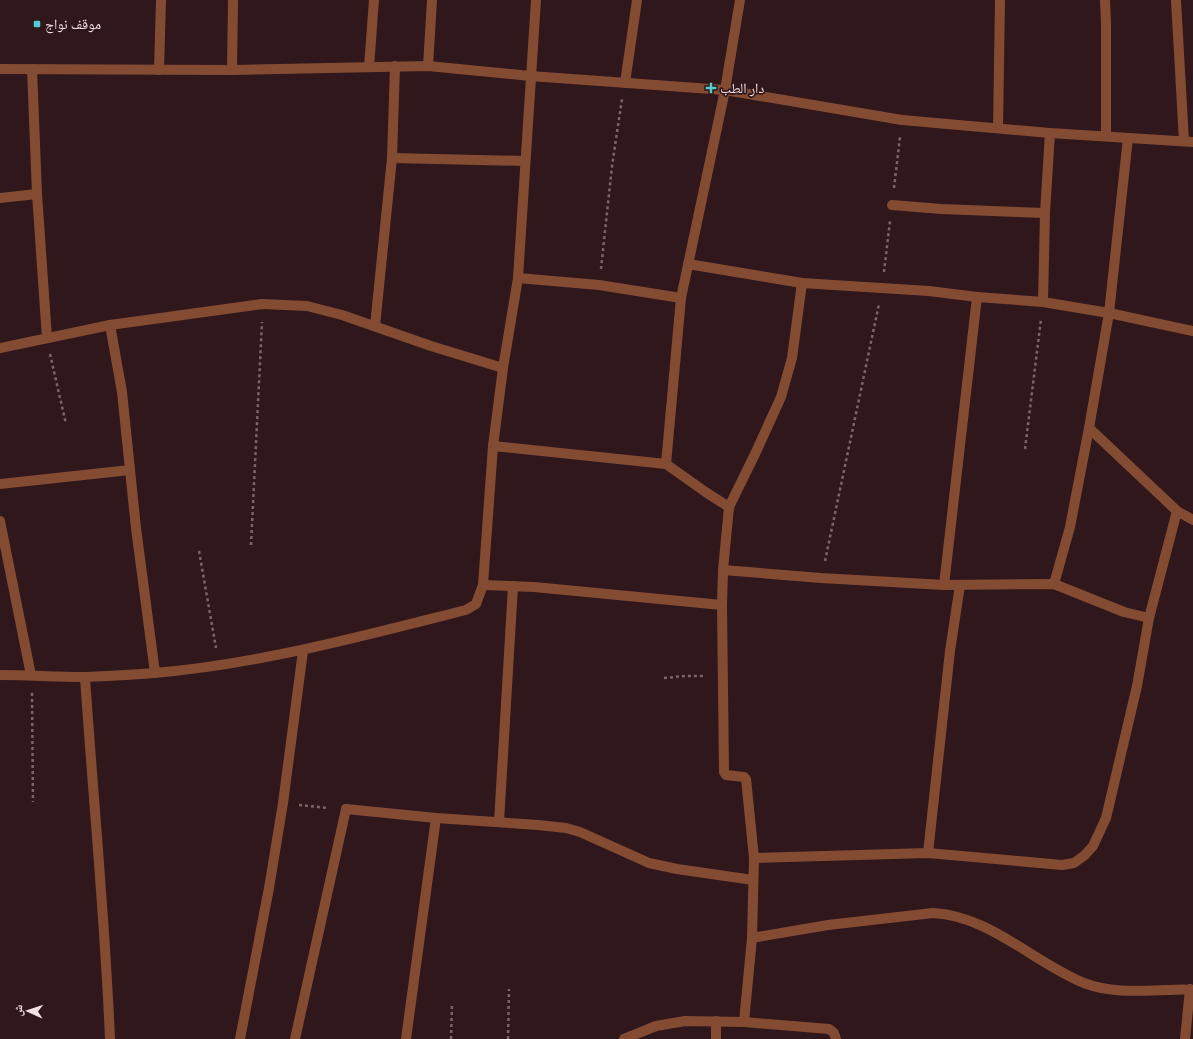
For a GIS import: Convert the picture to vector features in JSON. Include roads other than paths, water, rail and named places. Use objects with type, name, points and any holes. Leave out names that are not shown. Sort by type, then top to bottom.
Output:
[{"type":"street","points":[[159,70],[161,0]]},
{"type":"street","points":[[232,70],[233,0]]},
{"type":"street","points":[[369,67],[374,0]]},
{"type":"street","points":[[428,66],[432,0]]},
{"type":"street","points":[[0,675],[85,677],[155,673],[219,664],[303,651],[466,610],[476,604],[483,585],[493,446],[503,368],[518,278],[536,0]]},
{"type":"street","points":[[625,83],[637,0]]},
{"type":"street","points":[[666,464],[681,298],[724,90],[740,0]]},
{"type":"street","points":[[998,128],[1000,0]]},
{"type":"street","points":[[1105,0],[1106,136]]},
{"type":"street","points":[[0,69],[232,70],[428,66],[530,76],[724,90],[902,120],[1050,133],[1188,141],[1176,0]]},
{"type":"street","points":[[374,326],[392,158],[395,66]]},
{"type":"street","points":[[32,69],[37,194],[47,338]]},
{"type":"street","points":[[1043,302],[1045,213],[1050,133]]},
{"type":"street","points":[[1054,584],[1070,526],[1090,428],[1109,314],[1128,138]]},
{"type":"street","points":[[392,158],[525,161]]},
{"type":"street","points":[[0,198],[37,194]]},
{"type":"street","points":[[892,205],[941,209],[1045,213]]},
{"type":"street","points":[[688,264],[802,283],[929,291],[977,297],[1043,302],[1193,331]]},
{"type":"street","points":[[518,278],[599,285],[681,298]]},
{"type":"street","points":[[744,1022],[752,938],[754,858],[746,779],[744,777],[728,776],[724,772],[722,676],[723,570],[729,507],[781,397],[792,358],[802,283]]},
{"type":"street","points":[[944,585],[977,297]]},
{"type":"street","points":[[0,348],[110,325],[262,304],[306,306],[374,326],[431,346],[503,368]]},
{"type":"street","points":[[110,325],[122,392],[155,673]]},
{"type":"street","points":[[1090,428],[1177,511],[1193,520]]},
{"type":"street","points":[[493,446],[666,464],[729,507]]},
{"type":"street","points":[[0,484],[130,470]]},
{"type":"street","points":[[754,858],[928,853],[1062,865],[1074,863],[1085,855],[1093,846],[1106,818],[1137,686],[1149,618],[1177,511]]},
{"type":"street","points":[[0,521],[31,675]]},
{"type":"street","points":[[723,570],[822,578],[944,585],[1054,584],[1124,612],[1149,618]]},
{"type":"street","points":[[928,853],[950,651],[960,584]]},
{"type":"street","points":[[483,585],[512,586],[722,605]]},
{"type":"street","points":[[499,822],[512,586]]},
{"type":"street","points":[[240,1039],[269,888],[283,803],[303,651]]},
{"type":"street","points":[[85,677],[92,787],[101,887],[110,1039]]},
{"type":"street","points":[[295,1039],[346,809],[436,818],[566,828],[580,832],[649,862],[677,869],[753,880]]},
{"type":"street","points":[[406,1039],[436,818]]},
{"type":"street","points":[[752,938],[835,924],[933,912],[944,913],[986,928],[1068,975],[1100,988],[1135,991],[1192,989],[1185,1039]]},
{"type":"street","points":[[624,1039],[656,1026],[670,1023],[684,1021],[716,1021],[828,1029],[834,1033],[836,1039]]},
{"type":"street","points":[[716,1021],[716,1039]]},
{"type":"place","name":"موقف نواج","points":[[37,24]]},
{"type":"place","name":"دار الطب","points":[[711,88]]}]
